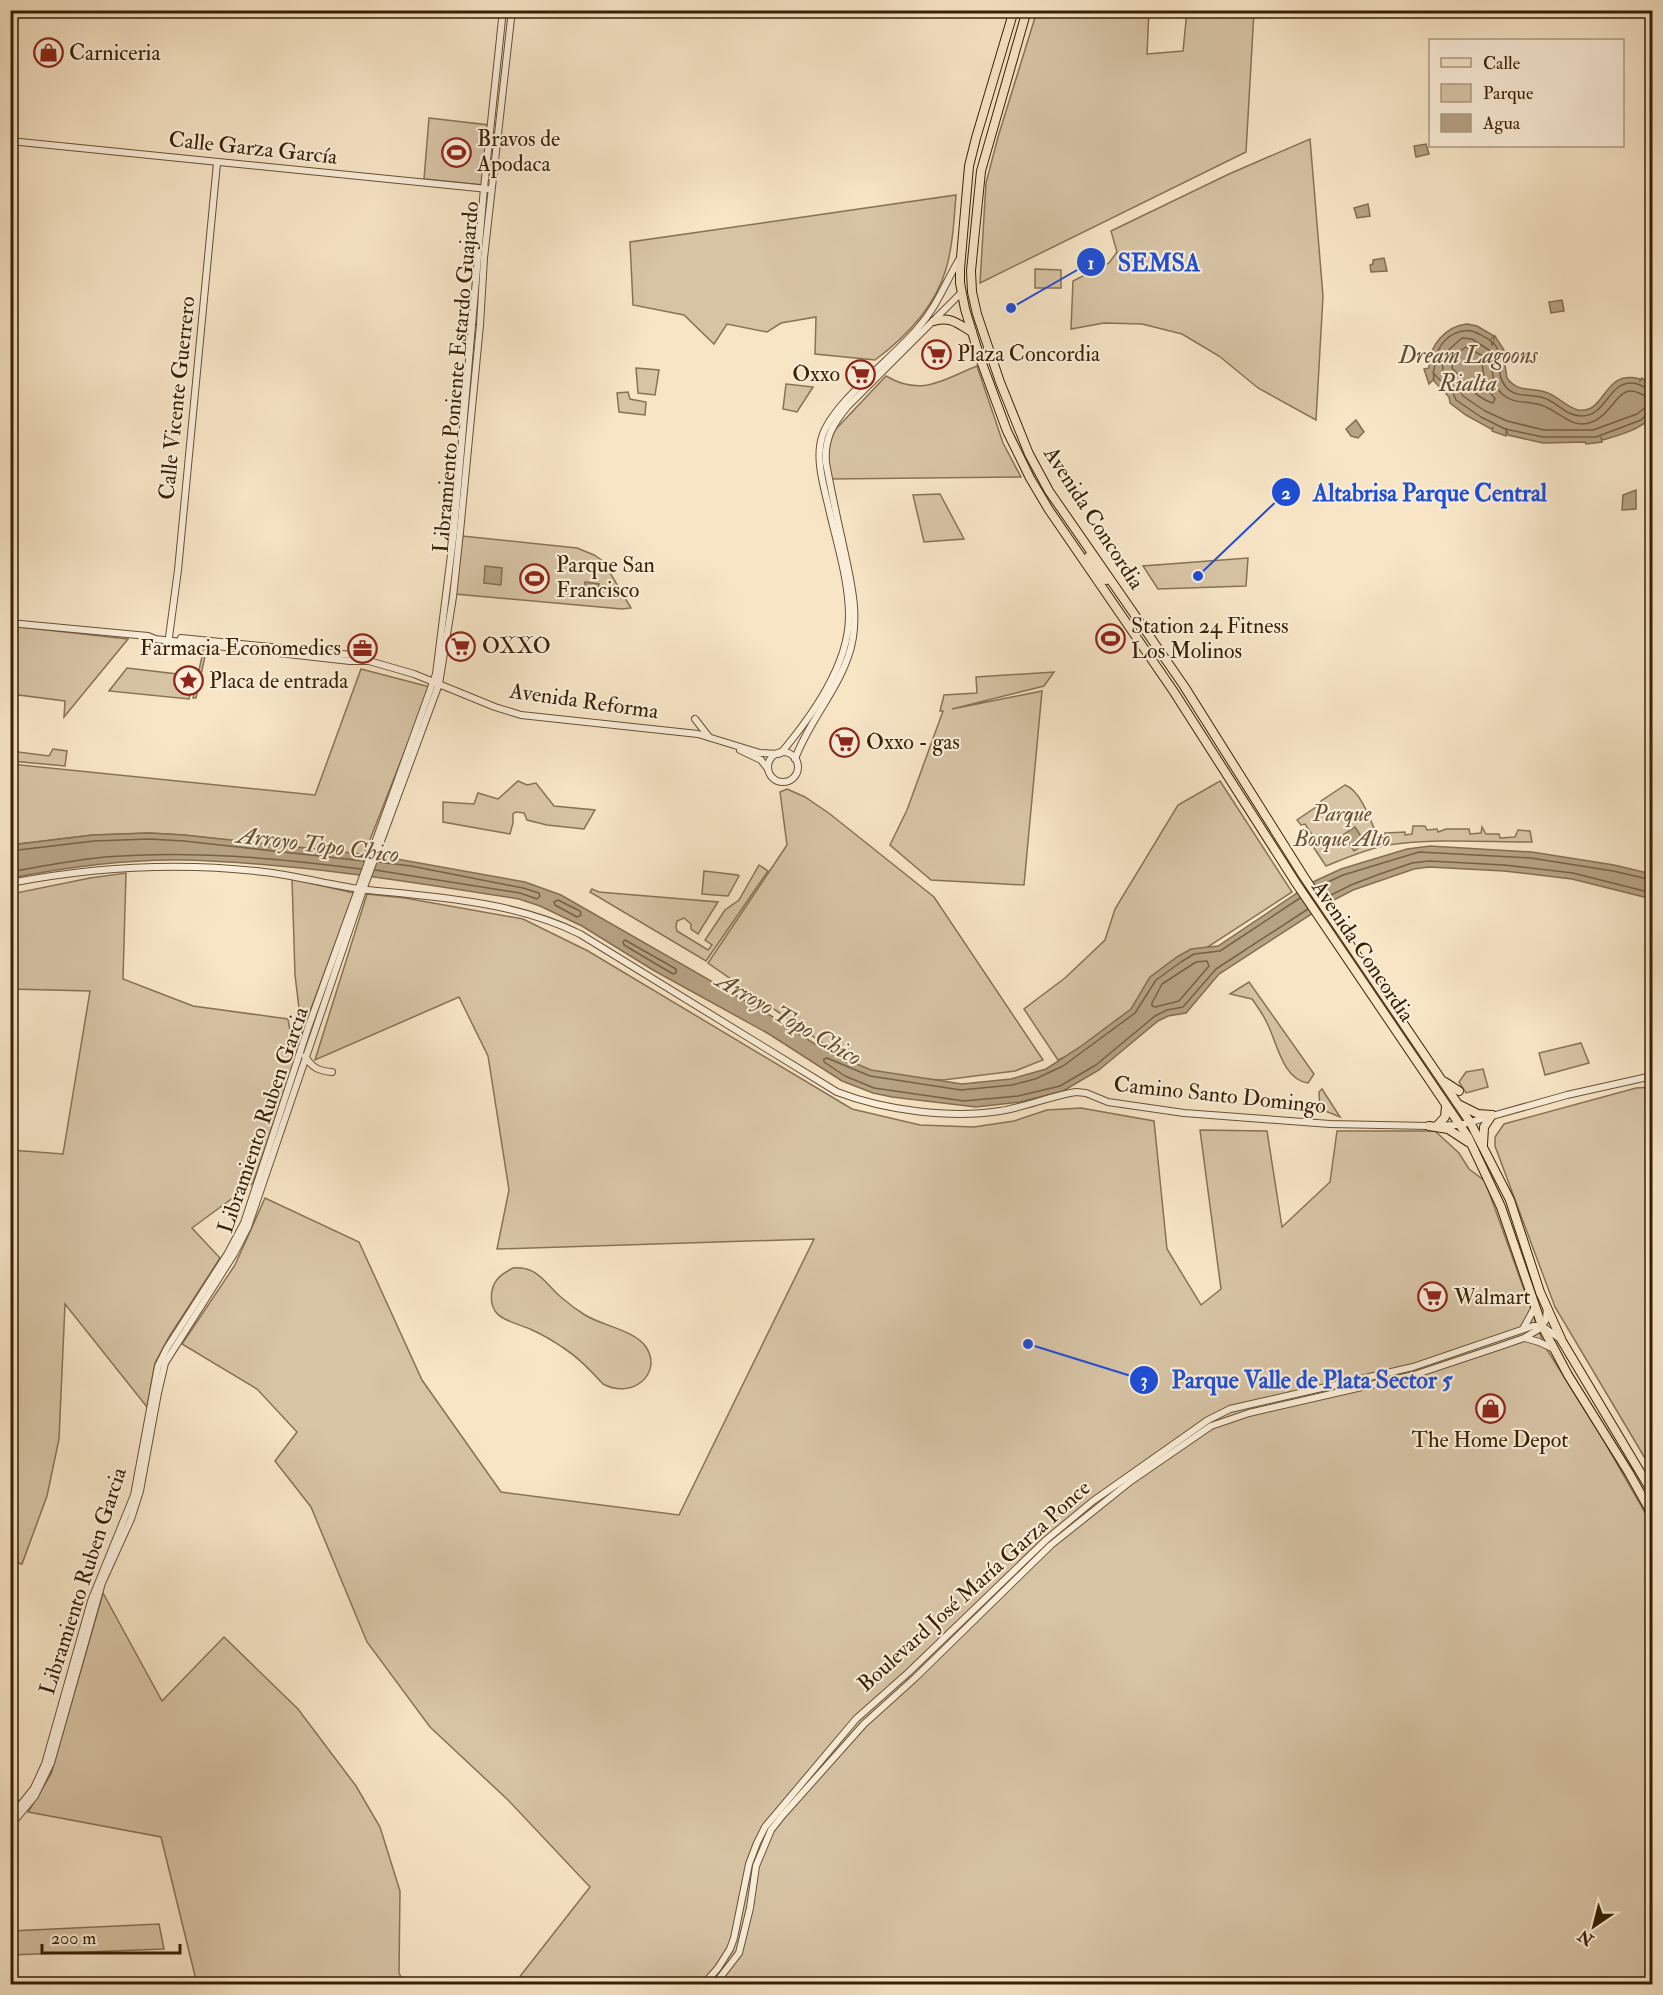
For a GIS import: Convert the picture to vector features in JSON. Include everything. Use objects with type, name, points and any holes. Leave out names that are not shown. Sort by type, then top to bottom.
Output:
[{"type":"main road","name":"Avenida Concordia","points":[[1014,10],[969,166],[961,255],[961,293],[980,358],[1007,431],[1035,487],[1174,692],[1296,883],[1446,1105],[1464,1123]]},
{"type":"main road","name":"Avenida Concordia","points":[[1027,10],[981,171],[971,271],[972,292],[977,314],[1010,407],[1036,468],[1184,686],[1304,877],[1455,1101],[1464,1123],[1479,1148],[1542,1326],[1653,1514]]},
{"type":"main road","points":[[961,293],[971,271]]},
{"type":"main road","points":[[934,321],[943,318],[952,319],[972,332]]},
{"type":"main road","points":[[980,358],[987,358],[991,362],[1000,392],[1010,407]]},
{"type":"main road","points":[[1440,1078],[1458,1091]]},
{"type":"main road","points":[[1437,1092],[1449,1103],[1488,1155]]},
{"type":"main road","points":[[1433,1126],[1457,1133],[1479,1148],[1484,1127],[1492,1115],[1473,1113],[1455,1101]]},
{"type":"main road","points":[[1433,1126],[1445,1117],[1446,1105]]},
{"type":"main road","name":"Avenida Concordia","points":[[1479,1148],[1488,1155],[1510,1200],[1546,1307],[1562,1341],[1653,1492]]},
{"type":"street","name":"Libramiento Poniente Estardo Guajardo","points":[[436,682],[455,522],[503,10]]},
{"type":"street","name":"Libramiento Poniente Estardo Guajardo","points":[[488,189],[512,10]]},
{"type":"street","name":"Calle Garza García","points":[[10,141],[488,189]]},
{"type":"street","name":"Calle Vicente Guerrero","points":[[169,637],[178,570],[217,163]]},
{"type":"street","points":[[961,255],[942,295],[927,317],[898,350],[837,411],[823,433],[820,448],[821,470],[848,595],[848,633],[843,654],[830,682],[780,753],[771,760],[769,769],[776,780],[790,781],[797,771],[795,759],[802,741],[840,676],[854,632],[854,596],[826,463],[828,436],[834,423],[847,407],[961,293]]},
{"type":"street","points":[[10,623],[148,636]]},
{"type":"street","name":"Avenida Reforma","points":[[148,636],[352,655],[359,656],[363,660]]},
{"type":"street","name":"Avenida Reforma","points":[[148,636],[350,661],[363,660],[436,682],[495,707],[521,715],[660,729],[710,737],[760,753],[780,753]]},
{"type":"street","name":"Libramiento Ruben Garcia","points":[[10,1827],[35,1796],[51,1763],[98,1596],[140,1491],[165,1363],[244,1236],[363,889],[363,882],[436,682]]},
{"type":"street","points":[[695,719],[710,737]]},
{"type":"street","name":"Avenida Reforma","points":[[735,746],[761,760],[769,769]]},
{"type":"street","points":[[780,753],[787,753],[795,759]]},
{"type":"street","name":"Camino Santo Domingo","points":[[10,883],[85,873],[201,867],[289,875],[363,889],[417,894],[518,912],[564,927],[614,955],[822,1084],[859,1101],[934,1112],[985,1113],[1015,1108],[1076,1092],[1086,1093],[1108,1102],[1165,1111],[1330,1125],[1433,1126],[1464,1123],[1567,1095],[1653,1076]]},
{"type":"street","name":"Libramiento Ruben Garcia","points":[[10,1818],[34,1788],[43,1770],[91,1601],[132,1503],[158,1366],[244,1223],[308,1028],[363,889]]},
{"type":"street","points":[[305,1056],[311,1065],[319,1070],[332,1072]]},
{"type":"street","points":[[1523,1329],[1535,1307]]},
{"type":"street","points":[[1546,1307],[1547,1315],[1542,1326],[1562,1341]]},
{"type":"street","name":"Boulevard José María Garza Ponce","points":[[704,1984],[730,1949],[749,1864],[756,1843],[765,1827],[824,1755],[867,1708],[909,1672],[1046,1540],[1094,1501],[1208,1420],[1230,1409],[1413,1367],[1523,1329],[1542,1326]]},
{"type":"street","name":"Boulevard José María Garza Ponce","points":[[715,1984],[739,1953],[750,1908],[756,1866],[771,1830],[864,1724],[915,1678],[1051,1545],[1131,1481],[1211,1426],[1249,1413],[1414,1375],[1524,1338],[1542,1326]]},
{"type":"street","points":[[1524,1338],[1554,1349]]},
{"type":"street","points":[[824,1755],[831,1761]]},
{"type":"green space","points":[[1037,11],[1149,11],[1147,54],[1183,51],[1187,11],[1254,11],[1246,152],[980,283],[986,183]]},
{"type":"green space","name":"Bravos de Apodaca","points":[[429,118],[489,125],[483,185],[424,179]]},
{"type":"green space","points":[[1310,139],[1323,296],[1316,420],[1258,388],[1219,356],[1182,334],[1142,324],[1104,323],[1071,329],[1073,281],[1109,263],[1117,252],[1111,231],[1229,174]]},
{"type":"green space","points":[[956,195],[948,260],[935,296],[908,331],[875,360],[815,354],[816,317],[781,323],[767,332],[727,324],[714,344],[684,315],[633,305],[630,242]]},
{"type":"green space","points":[[1035,269],[1061,270],[1061,288],[1035,288]]},
{"type":"green space","points":[[977,366],[1003,443],[1021,477],[831,479],[827,450],[835,430],[886,376],[899,382],[921,386],[942,381]]},
{"type":"green space","points":[[636,368],[659,370],[655,395],[638,393]]},
{"type":"green space","points":[[786,384],[813,387],[797,412],[783,409]]},
{"type":"green space","points":[[628,392],[630,399],[646,402],[645,415],[619,412],[617,393]]},
{"type":"green space","points":[[940,494],[964,539],[924,542],[913,495]]},
{"type":"green space","name":"Parque San Francisco","points":[[462,536],[577,548],[594,555],[603,561],[631,608],[455,594]]},
{"type":"green space","points":[[1248,558],[1246,586],[1158,589],[1143,566]]},
{"type":"green space","points":[[11,626],[128,639],[64,717],[65,701],[11,694]]},
{"type":"green space","points":[[204,647],[207,647],[196,698],[193,698]]},
{"type":"green space","points":[[127,668],[194,676],[189,699],[109,691]]},
{"type":"green space","points":[[361,669],[430,687],[364,855],[149,833],[93,835],[11,845],[11,764],[315,795]]},
{"type":"green space","points":[[1054,672],[1044,686],[952,709],[1042,691],[1024,885],[931,880],[890,845],[907,810],[943,711],[940,711],[944,695],[977,693],[976,677]]},
{"type":"green space","points":[[53,749],[67,751],[65,766],[11,761],[11,751],[49,756]]},
{"type":"green space","points":[[518,781],[527,785],[536,783],[554,806],[595,810],[584,829],[547,825],[527,820],[524,813],[516,812],[513,814],[510,834],[443,822],[443,802],[474,804],[478,793],[498,799]]},
{"type":"green space","points":[[1220,781],[1292,892],[1183,963],[1179,978],[1090,1046],[1058,1060],[1024,1009],[1065,978],[1105,940],[1115,909],[1178,805]]},
{"type":"green space","name":"Parque Bosque Alto","points":[[1345,785],[1351,788],[1361,801],[1379,840],[1384,839],[1385,833],[1412,834],[1413,826],[1425,826],[1427,830],[1437,829],[1438,832],[1446,829],[1469,829],[1470,834],[1481,833],[1482,827],[1486,834],[1499,834],[1500,838],[1515,837],[1518,830],[1530,831],[1532,842],[1405,843],[1372,849],[1326,866],[1312,845],[1317,842],[1305,824],[1301,825],[1297,820]]},
{"type":"green space","points":[[787,789],[805,797],[830,814],[934,897],[1043,1060],[1015,1071],[943,1080],[894,1078],[861,1070],[708,963],[787,845],[780,792]]},
{"type":"green space","points":[[759,865],[768,871],[706,961],[590,892],[592,889],[599,892],[718,902],[698,934],[691,929],[691,924],[684,918],[677,921],[677,931],[708,950],[712,945],[705,940],[725,910],[739,900]]},
{"type":"green space","points":[[704,871],[739,876],[728,896],[702,894]]},
{"type":"green space","points":[[126,873],[123,979],[193,1006],[288,1019],[295,1060],[253,1183],[192,1228],[220,1258],[155,1363],[147,1407],[65,1304],[59,1439],[47,1496],[22,1564],[11,1561],[11,1150],[63,1154],[90,991],[11,989],[11,894]]},
{"type":"green space","points":[[292,879],[354,893],[302,1033],[295,975]]},
{"type":"green space","points":[[367,894],[405,898],[523,919],[588,951],[852,1109],[920,1125],[974,1127],[1014,1121],[1047,1110],[1081,1108],[1154,1121],[1167,1249],[1201,1305],[1221,1289],[1200,1130],[1267,1131],[1282,1227],[1330,1182],[1337,1131],[1435,1131],[1459,1153],[1469,1169],[1485,1181],[1544,1345],[1600,1434],[1652,1525],[1652,1984],[514,1984],[590,1887],[508,1800],[430,1727],[367,1642],[311,1507],[275,1461],[297,1432],[257,1389],[182,1344],[235,1265],[265,1198],[359,1242],[422,1380],[501,1492],[679,1515],[814,1239],[497,1249],[509,1190],[488,1056],[459,997],[315,1060]]},
{"type":"green space","points":[[1249,982],[1314,1074],[1308,1083],[1292,1075],[1286,1067],[1271,1031],[1252,999],[1230,994]]},
{"type":"green space","points":[[1581,1043],[1589,1063],[1545,1075],[1539,1053]]},
{"type":"green space","points":[[1483,1069],[1488,1087],[1466,1093],[1459,1082],[1466,1072]]},
{"type":"green space","points":[[1652,1087],[1652,1470],[1555,1307],[1495,1146],[1495,1137],[1504,1124],[1636,1088]]},
{"type":"green space","points":[[1322,1089],[1340,1117],[1320,1109],[1319,1092]]},
{"type":"green space","points":[[513,1268],[522,1268],[535,1273],[582,1313],[641,1341],[650,1357],[651,1366],[648,1374],[642,1381],[625,1389],[603,1384],[579,1360],[558,1344],[502,1318],[493,1308],[492,1291],[500,1277]]},
{"type":"green space","points":[[103,1593],[162,1701],[224,1637],[298,1709],[356,1786],[380,1827],[400,1891],[399,1973],[405,1984],[197,1984],[161,1837],[28,1812],[51,1774]]},
{"type":"green space","points":[[159,1924],[164,1949],[11,1955],[11,1931]]},
{"type":"water","points":[[1426,144],[1429,154],[1416,157],[1414,146]]},
{"type":"water","points":[[1368,204],[1370,216],[1357,218],[1354,208]]},
{"type":"water","points":[[1384,258],[1387,271],[1371,272],[1370,265],[1373,264],[1373,260]]},
{"type":"water","points":[[1562,300],[1564,311],[1551,313],[1549,302]]},
{"type":"water","name":"Dream Lagoons Rialta","points":[[1467,324],[1477,326],[1494,336],[1491,340],[1492,346],[1495,336],[1504,350],[1501,351],[1507,378],[1515,386],[1549,394],[1578,410],[1595,405],[1618,380],[1628,378],[1640,379],[1640,381],[1642,378],[1652,387],[1652,417],[1629,432],[1603,440],[1601,438],[1602,442],[1586,444],[1585,442],[1543,443],[1508,435],[1506,428],[1506,436],[1492,431],[1493,428],[1466,415],[1450,403],[1449,397],[1434,381],[1434,373],[1433,380],[1429,384],[1424,369],[1429,368],[1429,360],[1440,338],[1452,329]]},
{"type":"water","points":[[1356,420],[1364,432],[1358,438],[1351,436],[1346,429]]},
{"type":"water","points":[[1636,490],[1636,509],[1622,510],[1623,495]]},
{"type":"water","points":[[485,566],[502,568],[501,585],[484,583]]},
{"type":"water","points":[[585,582],[599,584],[597,598],[583,596]]},
{"type":"water","points":[[1355,827],[1364,841],[1363,845],[1354,851],[1343,835]]},
{"type":"water","points":[[149,833],[380,856],[525,882],[561,895],[765,1012],[826,1051],[871,1070],[962,1084],[1011,1079],[1046,1069],[1131,1009],[1150,977],[1177,957],[1191,949],[1218,946],[1315,881],[1341,869],[1407,849],[1430,846],[1532,852],[1614,865],[1652,874],[1652,899],[1572,879],[1504,871],[1429,867],[1414,869],[1353,890],[1330,902],[1219,974],[1186,1013],[1168,1016],[1158,1021],[1099,1070],[1063,1091],[1020,1102],[976,1107],[892,1097],[873,1093],[842,1081],[769,1034],[653,970],[582,926],[540,906],[519,899],[309,869],[183,860],[96,864],[11,878],[11,845],[93,835]]},
{"type":"place","name":"Carniceria","points":[[48,53]]},
{"type":"place","name":"Bravos de Apodaca","points":[[456,152]]},
{"type":"place","name":"SEMSA","points":[[1011,308]]},
{"type":"place","name":"Plaza Concordia","points":[[936,354]]},
{"type":"place","name":"Oxxo","points":[[861,374]]},
{"type":"place","name":"Altabrisa Parque Central","points":[[1198,576]]},
{"type":"place","name":"Parque San Francisco","points":[[535,578]]},
{"type":"place","name":"Station 24 Fitness Los Molinos","points":[[1110,639]]},
{"type":"place","name":"OXXO","points":[[461,646]]},
{"type":"place","name":"Farmacia Economedics","points":[[362,648]]},
{"type":"place","name":"Placa de entrada","points":[[188,681]]},
{"type":"place","name":"Oxxo - gas","points":[[845,742]]},
{"type":"place","name":"Walmart","points":[[1433,1297]]},
{"type":"place","name":"Parque Valle de Plata Sector 5","points":[[1028,1344]]},
{"type":"place","name":"The Home Depot","points":[[1490,1408]]},
{"type":"water label","name":"Arroyo Topo Chico","points":[[318,845]]},
{"type":"water label","name":"Arroyo Topo Chico","points":[[789,1019]]}]
